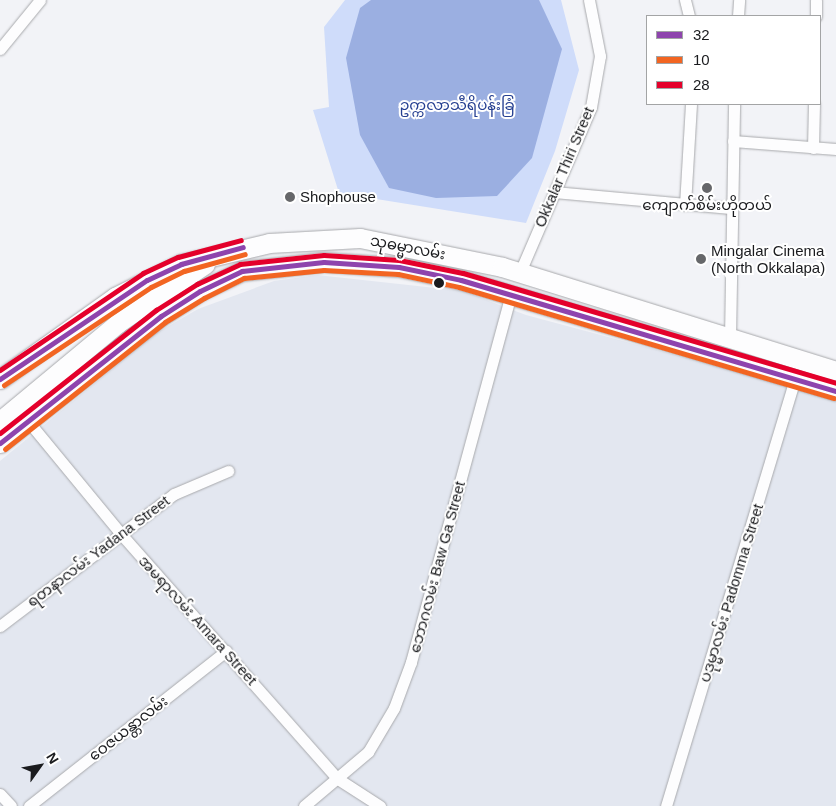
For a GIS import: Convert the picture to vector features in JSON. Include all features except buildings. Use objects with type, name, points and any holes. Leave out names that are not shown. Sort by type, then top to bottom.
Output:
[{"type":"main road","name":"သုဓမ္မာလမ်း","points":[[0,379],[115,297],[180,264],[228,250],[360,238],[520,272],[836,371]]},
{"type":"main road","points":[[0,421],[150,299],[228,250]]},
{"type":"main road","name":"သုဓမ္မာလမ်း","points":[[0,443],[161,316],[242,271],[324,262],[399,268],[511,295],[836,391]]},
{"type":"main road","points":[[150,299],[197,277],[242,271]]},
{"type":"street","points":[[0,48],[40,0]]},
{"type":"street","name":"Okkalar Thiri Street","points":[[520,272],[591,107],[600,56],[589,0]]},
{"type":"street","points":[[684,0],[689,15]]},
{"type":"street","points":[[738,15],[739,0]]},
{"type":"street","points":[[816,0],[816,15]]},
{"type":"street","points":[[685,206],[691,105]]},
{"type":"street","points":[[727,337],[734,105]]},
{"type":"street","points":[[813,148],[814,105]]},
{"type":"street","points":[[733,141],[836,150]]},
{"type":"street","points":[[554,192],[685,206],[730,208]]},
{"type":"street","name":"ဘောဂလမ်း Baw Ga Street","points":[[304,806],[368,752],[394,708],[411,662],[511,295]]},
{"type":"street","name":"ပဒုမ္မာလမ်း Padomma Street","points":[[666,806],[796,379]]},
{"type":"street","name":"အမရာလမ်း Amara Street","points":[[28,421],[121,534],[226,650],[338,779],[380,806]]},
{"type":"street","name":"ရတနာလမ်း Yadana Street","points":[[0,626],[174,494],[228,471]]},
{"type":"street","name":"ဝေဇယန္တာလမ်း","points":[[30,806],[226,650]]},
{"type":"street","points":[[0,794],[10,806]]},
{"type":"shaded area","points":[[317,275],[463,291],[526,315],[836,398],[836,806],[0,806],[0,461],[155,334],[198,309],[274,281]]},
{"type":"green space","name":"ဥက္ကလာသီရိပန်းခြံ","points":[[345,0],[561,0],[579,70],[555,151],[526,223],[339,193],[313,110],[329,107],[324,27]]},
{"type":"water","name":"ဥက္ကလာသီရိပန်းခြံ","points":[[371,0],[539,0],[562,49],[532,158],[497,196],[436,198],[389,188],[360,135],[346,58],[360,8]]},
{"type":"transit line","name":"28","points":[[0,370],[143,273],[178,257],[241,240]]},
{"type":"transit line","name":"32","points":[[0,379],[147,280],[181,264],[243,247]]},
{"type":"transit line","name":"10","points":[[4,385],[151,287],[184,271],[245,254]]},
{"type":"transit line","name":"28","points":[[0,433],[156,310],[197,284],[240,264],[324,255],[399,260],[463,273],[836,383]]},
{"type":"transit line","name":"32","points":[[0,443],[161,316],[200,291],[242,271],[324,262],[399,267],[461,280],[836,391]]},
{"type":"transit line","name":"10","points":[[5,449],[165,322],[204,298],[244,278],[324,270],[398,274],[459,287],[834,398]]},
{"type":"place","name":"ကျောက်စိမ်းဟိုတယ်","points":[[707,188]]},
{"type":"place","name":"Shophouse","points":[[290,197]]},
{"type":"place","name":"Mingalar Cinema (North Okkalapa)","points":[[701,259]]}]
